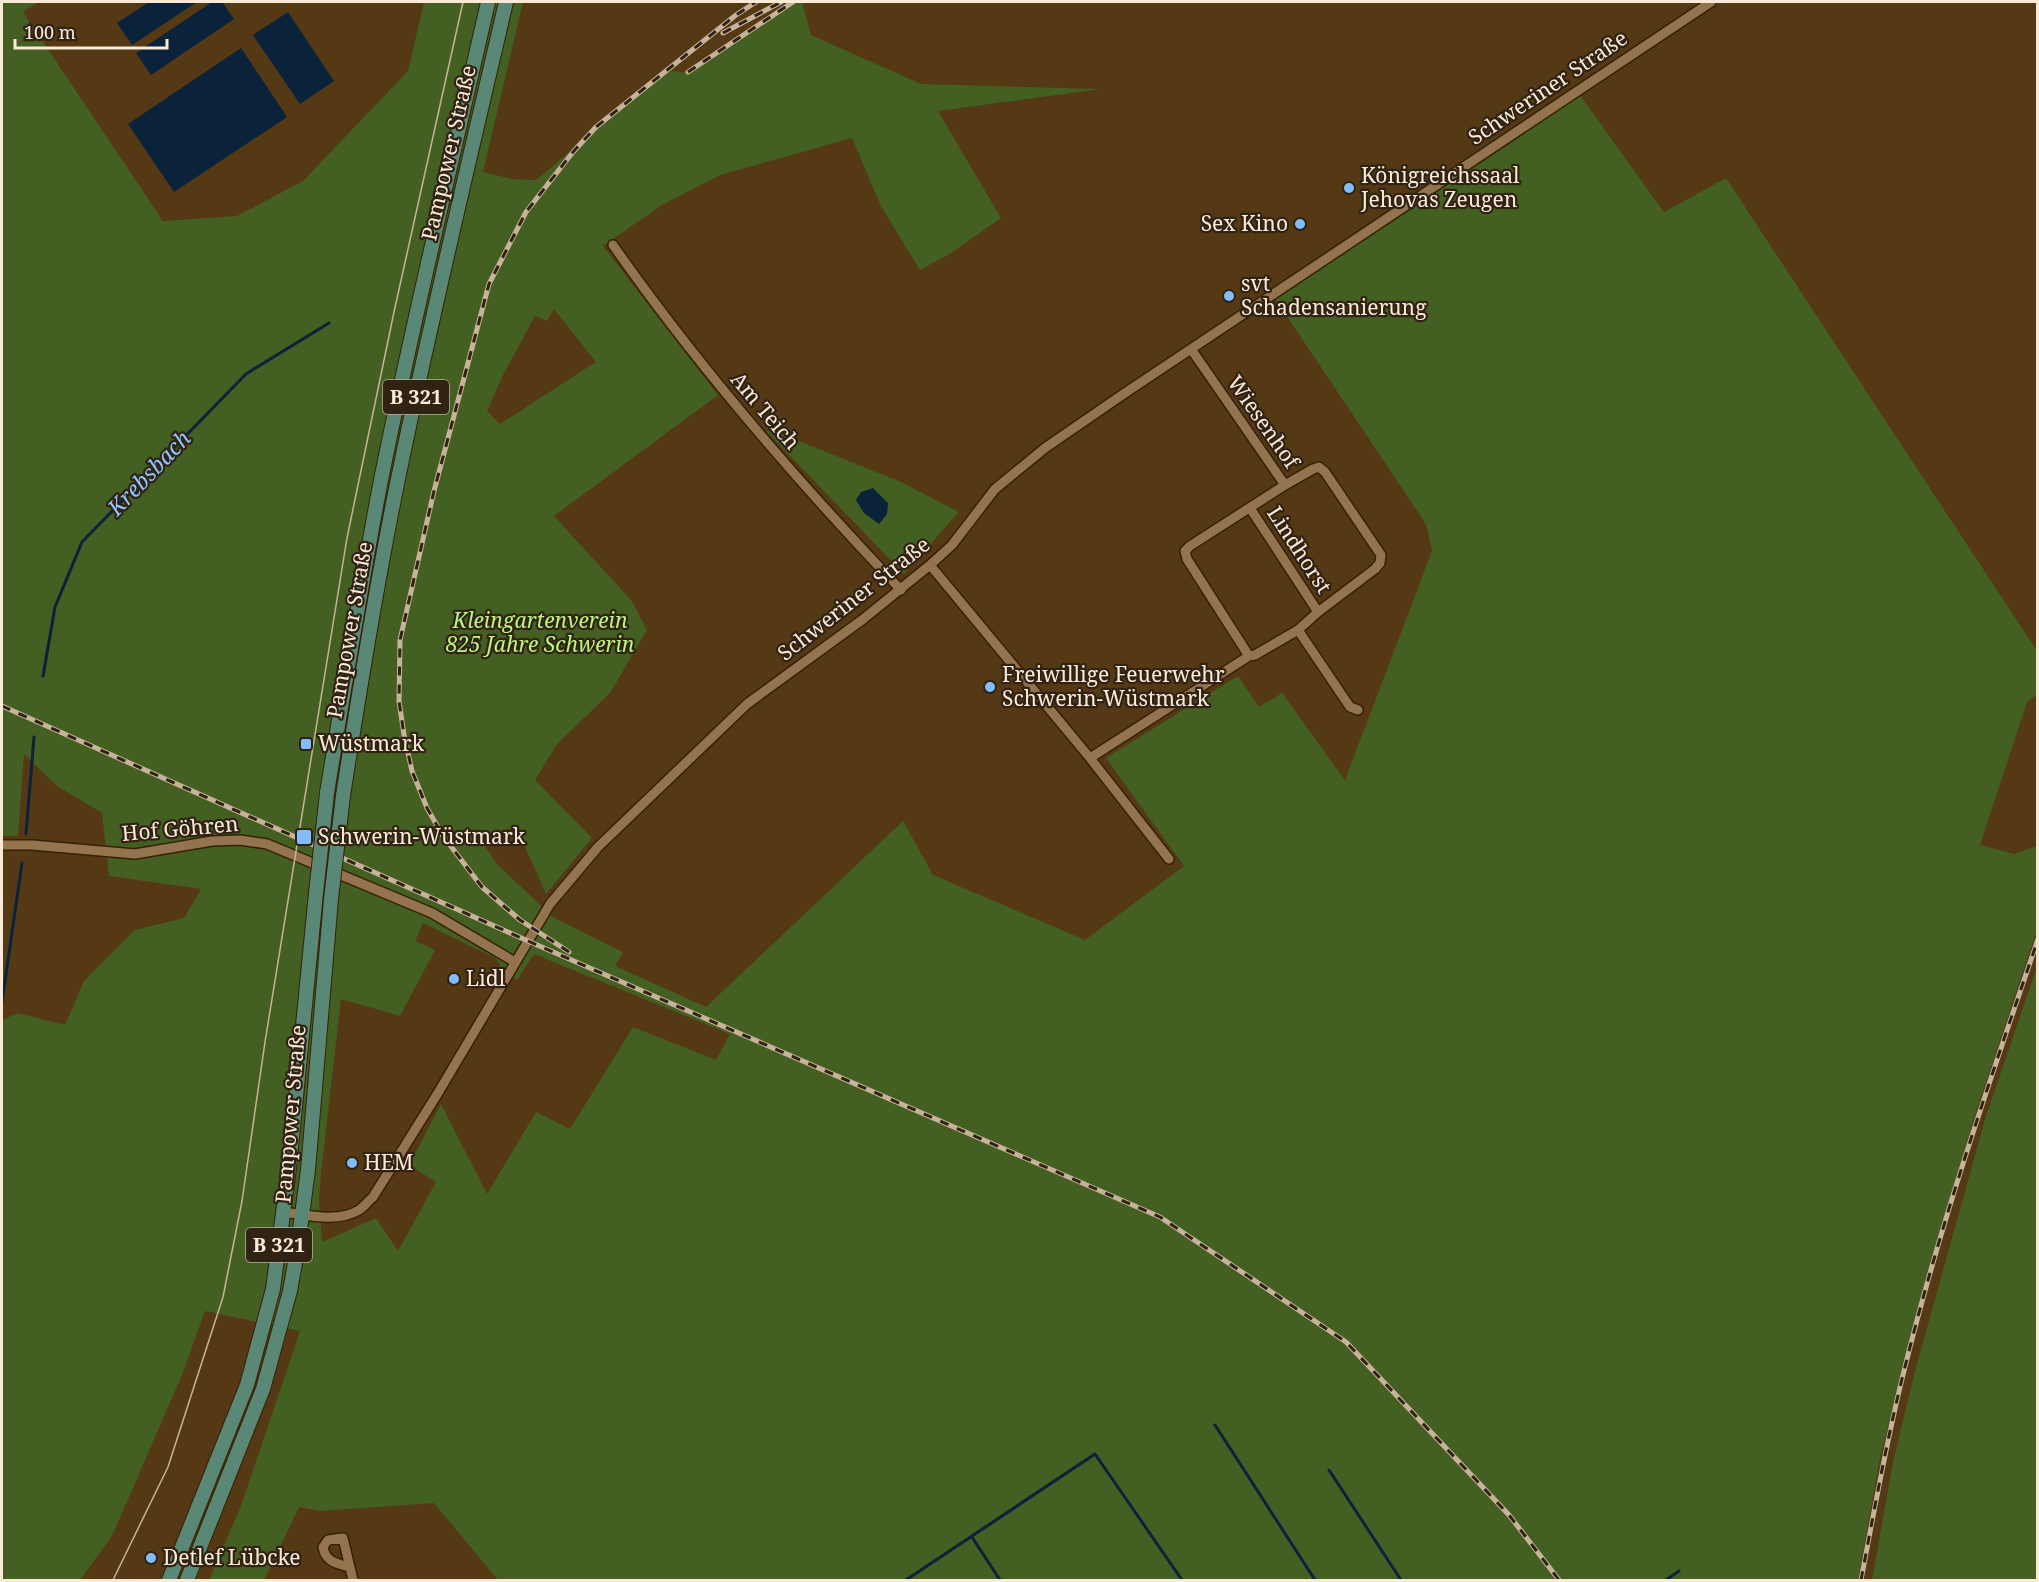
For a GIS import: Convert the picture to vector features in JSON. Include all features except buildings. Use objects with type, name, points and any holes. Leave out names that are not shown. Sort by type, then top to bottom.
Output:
[{"type":"main road","name":"Pampower Straße","points":[[169,1581],[247,1385],[273,1288],[300,1068],[327,793],[354,627],[408,352],[488,2]]},
{"type":"main road","name":"Pampower Straße","points":[[187,1581],[263,1389],[290,1291],[303,1214],[342,796],[369,630],[425,354],[506,2]]},
{"type":"street","name":"Schweriner Straße","points":[[284,1212],[343,1216],[359,1210],[373,1197],[438,1093],[550,904],[598,847],[747,704],[901,590],[930,565],[952,545],[995,489],[1045,448],[1711,2]]},
{"type":"street","name":"Am Teich","points":[[613,245],[658,309],[736,407],[835,521],[901,590]]},
{"type":"street","name":"Wiesenhof","points":[[1191,349],[1285,485],[1185,551],[1187,559],[1249,656]]},
{"type":"street","name":"Lindhorst","points":[[1249,656],[1255,655],[1298,630],[1380,563],[1381,555],[1325,472],[1319,467],[1285,485]]},
{"type":"street","name":"Lindhorst","points":[[1250,508],[1318,612]]},
{"type":"street","points":[[930,565],[1090,758],[1169,859]]},
{"type":"street","points":[[1298,630],[1350,707],[1358,710]]},
{"type":"street","points":[[1090,758],[1249,656]]},
{"type":"street","name":"Hof Göhren","points":[[2,845],[32,845],[135,854],[212,841],[254,841],[267,844],[432,913],[515,962]]},
{"type":"street","points":[[350,1567],[353,1581]]},
{"type":"green space","name":"Kleingartenverein 825 Jahre Schwerin","points":[[2,2],[39,2],[23,12],[163,221],[237,216],[303,181],[408,71],[424,2],[523,2],[483,172],[512,179],[536,180],[666,71],[688,72],[793,2],[802,2],[811,35],[921,84],[1101,89],[938,111],[1001,218],[948,255],[920,270],[881,206],[852,138],[720,175],[662,205],[603,246],[718,395],[554,516],[632,601],[647,630],[610,693],[557,744],[535,780],[592,838],[546,894],[516,827],[479,837],[496,863],[554,918],[623,952],[615,966],[706,1007],[903,821],[933,875],[1085,940],[1184,866],[1106,758],[1238,676],[1259,707],[1282,693],[1345,780],[1432,551],[1426,524],[1272,294],[1577,91],[1664,212],[1726,178],[2037,651],[2037,695],[2027,702],[1980,845],[2014,854],[2037,846],[2037,930],[1976,1112],[1939,1235],[1880,1458],[1858,1580],[498,1580],[434,1503],[320,1511],[299,1507],[264,1580],[209,1580],[241,1506],[300,1331],[205,1311],[182,1375],[112,1536],[80,1580],[2,1580],[2,1020],[18,1013],[65,1025],[84,981],[135,930],[184,918],[201,889],[109,876],[102,813],[57,786],[24,754],[18,836],[2,836]],"holes":[[[554,309],[596,362],[500,424],[487,411],[502,377],[535,316],[547,321]],[[423,923],[495,958],[500,965],[499,973],[517,980],[534,954],[730,1034],[716,1060],[633,1027],[570,1129],[536,1112],[487,1194],[441,1104],[409,1165],[436,1182],[398,1251],[376,1218],[322,1242],[319,1201],[321,1173],[341,999],[400,1016],[435,950],[415,941]]]},
{"type":"green space","points":[[766,431],[779,433],[901,482],[959,512],[904,574]]},
{"type":"green space","points":[[2037,967],[2037,1580],[1872,1580],[1893,1462],[1915,1371],[1986,1116]]},
{"type":"water","points":[[149,2],[197,2],[132,45],[117,23]]},
{"type":"water","points":[[212,2],[222,2],[234,19],[151,75],[136,53]]},
{"type":"water","points":[[288,12],[334,81],[300,104],[253,35]]},
{"type":"water","points":[[241,48],[287,117],[174,192],[128,124]]},
{"type":"water","points":[[873,488],[888,503],[887,514],[879,524],[864,513],[856,500],[861,492]]},
{"type":"waterway","name":"Krebsbach","points":[[43,676],[55,607],[82,542],[246,374],[329,323]]},
{"type":"waterway","name":"Krebsbach","points":[[26,834],[34,737]]},
{"type":"waterway","name":"Krebsbach","points":[[2,1002],[22,863]]},
{"type":"waterway","points":[[1215,1425],[1315,1580]]},
{"type":"waterway","points":[[906,1580],[1095,1454],[1182,1580]]},
{"type":"waterway","points":[[1329,1470],[1401,1580]]},
{"type":"waterway","points":[[972,1537],[1000,1580]]},
{"type":"waterway","points":[[1666,1580],[1679,1571]]},
{"type":"tram line","points":[[113,1580],[168,1467],[223,1297],[242,1201],[265,1042],[347,538],[394,312],[463,2]]},
{"type":"railway","points":[[569,952],[520,920],[482,887],[443,836],[427,808],[412,771],[404,735],[399,701],[400,640],[434,491],[489,284],[526,212],[573,152],[596,127],[736,15],[756,2]]},
{"type":"railway","points":[[723,33],[781,2]]},
{"type":"railway","points":[[688,72],[793,2]]},
{"type":"railway","points":[[2,706],[528,941],[1160,1217],[1346,1342],[1509,1515],[1559,1580]]},
{"type":"railway","points":[[1861,1580],[1891,1426],[1932,1265],[2038,939]]},
{"type":"place","name":"Königreichssaal Jehovas Zeugen","points":[[1349,188]]},
{"type":"place","name":"Sex Kino","points":[[1300,224]]},
{"type":"place","name":"svt Schadensanierung","points":[[1229,296]]},
{"type":"place","name":"Freiwillige Feuerwehr Schwerin-Wüstmark","points":[[990,687]]},
{"type":"place","name":"Wüstmark","points":[[306,744]]},
{"type":"place","name":"Schwerin-Wüstmark","points":[[304,837]]},
{"type":"place","name":"Lidl","points":[[454,979]]},
{"type":"place","name":"HEM","points":[[352,1163]]},
{"type":"place","name":"Detlef Lübcke","points":[[151,1558]]}]
